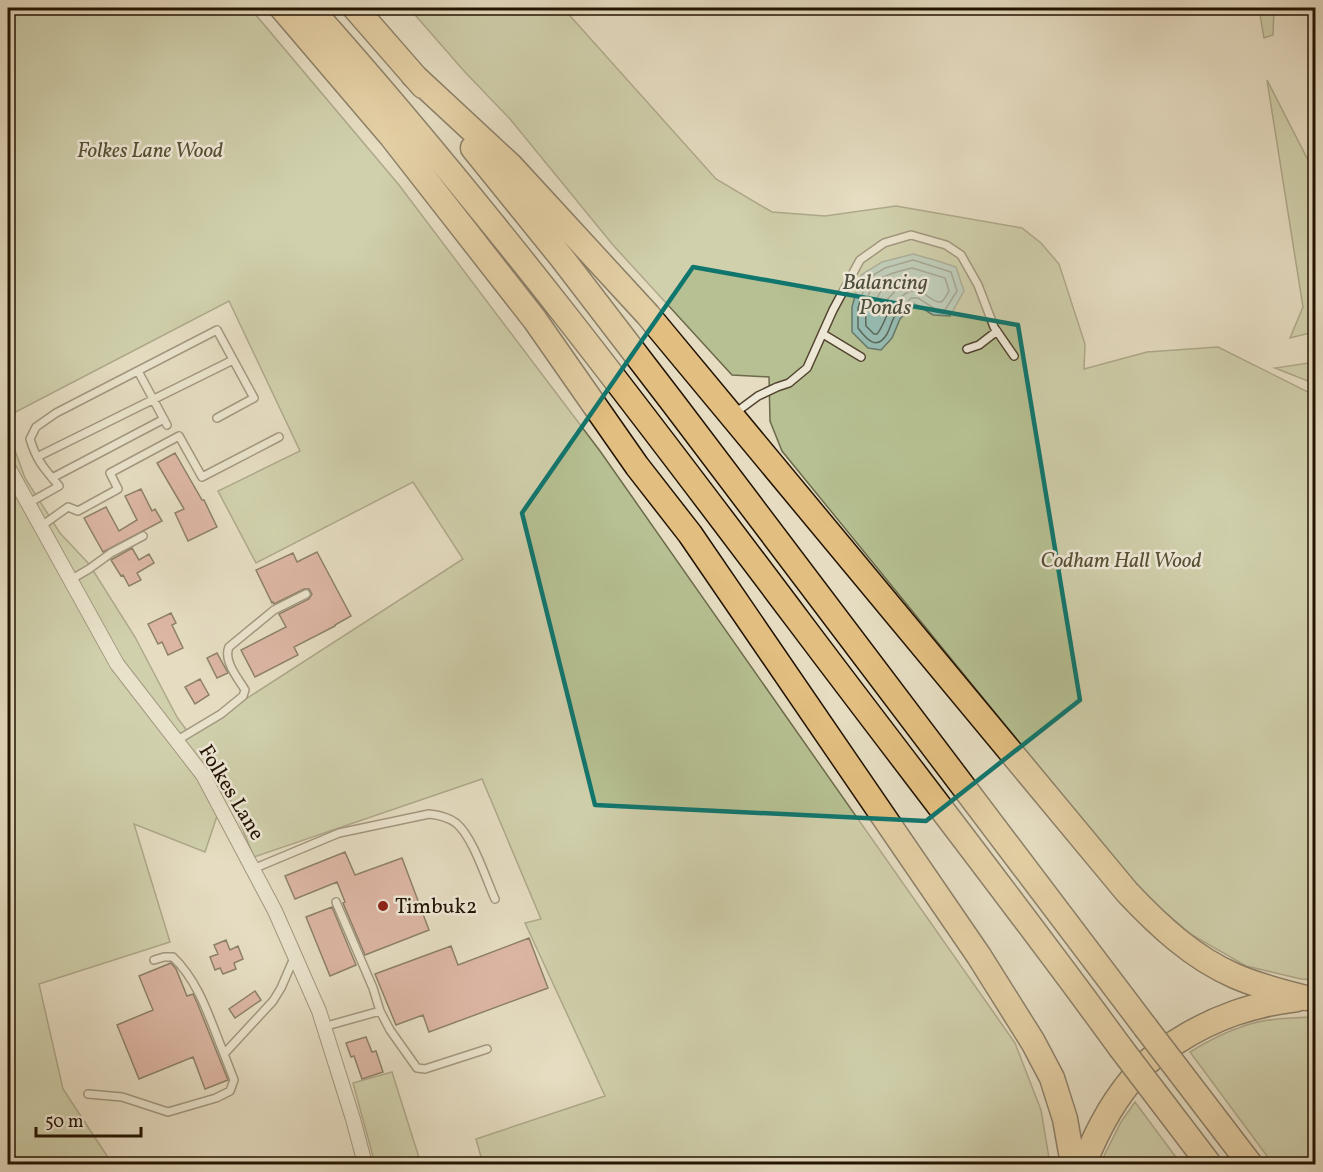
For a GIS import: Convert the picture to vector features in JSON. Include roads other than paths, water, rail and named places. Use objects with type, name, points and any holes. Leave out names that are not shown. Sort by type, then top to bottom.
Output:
[{"type":"highway","points":[[282,8],[392,137],[535,320],[637,466],[690,534],[979,956],[1034,1042],[1052,1078],[1065,1119],[1073,1164]]},
{"type":"highway","points":[[310,8],[405,117],[558,307],[673,455],[1209,1164]]},
{"type":"highway","points":[[355,8],[504,185],[619,332],[1250,1164]]},
{"type":"highway","points":[[413,75],[511,166],[648,315],[1148,915],[1191,950],[1233,975],[1273,990],[1311,999]]},
{"type":"highway","points":[[1084,1164],[1100,1128],[1118,1097],[1141,1068],[1159,1053],[1187,1035],[1234,1012],[1258,1005],[1311,999]]},
{"type":"street","name":"Folkes Lane","points":[[8,467],[117,664],[203,775],[275,911],[324,1027],[365,1164]]},
{"type":"lane","points":[[732,416],[758,396],[789,383],[807,368],[833,310],[860,261],[884,243],[910,236],[946,245],[961,255],[978,285],[994,327],[1014,356]]},
{"type":"lane","points":[[27,504],[59,486],[46,472],[37,457],[30,439],[36,427],[56,412],[218,330],[254,398],[217,418]]},
{"type":"lane","points":[[967,349],[979,345],[997,331]]},
{"type":"lane","points":[[823,334],[861,357]]},
{"type":"lane","points":[[37,457],[233,360]]},
{"type":"lane","points":[[52,478],[165,422],[138,371]]},
{"type":"lane","points":[[40,527],[68,507],[78,511],[118,489],[111,473],[179,436],[202,477],[279,437]]},
{"type":"lane","points":[[70,580],[142,536]]},
{"type":"lane","points":[[176,741],[221,714],[243,696],[245,690],[227,659],[226,652],[229,647],[274,610],[306,594]]},
{"type":"lane","points":[[253,869],[339,833],[429,814],[449,819],[462,830],[474,850],[495,899]]},
{"type":"lane","points":[[336,902],[373,988],[380,1011],[390,1030],[417,1068],[425,1069],[487,1049]]},
{"type":"lane","points":[[224,1054],[273,1001],[295,956]]},
{"type":"lane","points":[[88,1094],[122,1097],[168,1112],[216,1098],[230,1091],[234,1080],[196,985],[173,957],[154,960]]},
{"type":"lane","points":[[324,1027],[380,1011]]},
{"type":"water","name":"Balancing Ponds","points":[[913,254],[956,267],[964,291],[950,316],[933,315],[914,303],[900,319],[892,338],[881,350],[868,348],[852,332],[852,307],[861,275],[882,262]]},
{"type":"place","name":"Timbuk2","points":[[383,906]]},
{"type":"park label","name":"Folkes Lane Wood","points":[[150,150]]},
{"type":"park label","name":"Codham Hall Wood","points":[[1121,560]]}]
